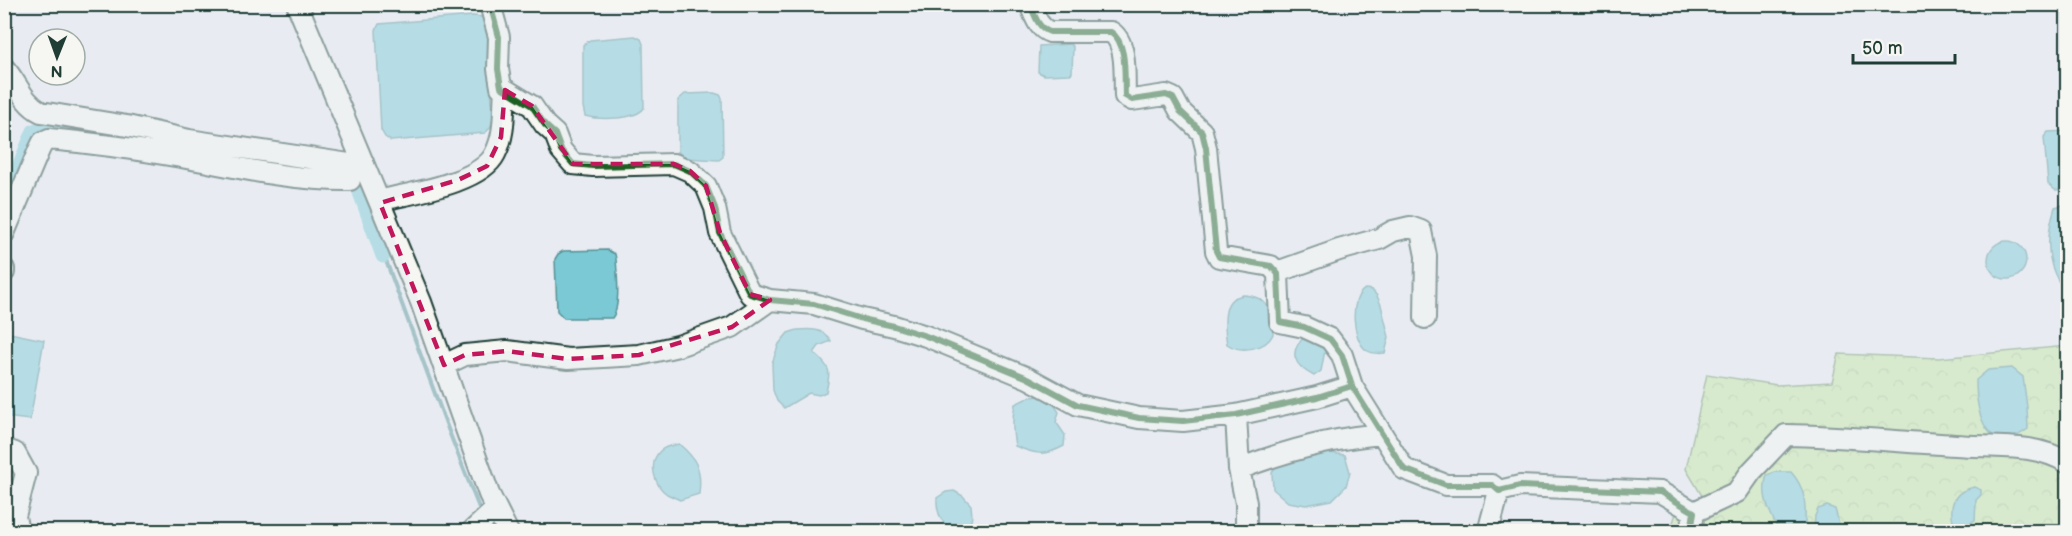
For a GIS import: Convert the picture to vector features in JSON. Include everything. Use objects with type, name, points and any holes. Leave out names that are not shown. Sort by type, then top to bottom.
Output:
[{"type":"street","points":[[297,4],[421,302],[496,509],[508,531]]},
{"type":"street","points":[[490,4],[499,38],[498,69],[501,87],[532,106],[545,125],[555,134],[561,150],[573,164],[604,166],[674,164],[690,171],[705,186],[715,208],[720,233],[750,294],[770,300],[814,304],[926,336],[1028,378],[1078,405],[1139,418],[1183,421],[1236,415],[1317,397],[1352,386]]},
{"type":"street","points":[[1030,4],[1039,25],[1045,31],[1111,32],[1116,36],[1122,51],[1125,96],[1132,99],[1166,95],[1173,98],[1180,111],[1202,132],[1206,148],[1216,251],[1219,257],[1271,266],[1277,272],[1280,322],[1304,327],[1330,339],[1342,355],[1352,386],[1404,469],[1446,485],[1492,485],[1499,491]]},
{"type":"street","points":[[4,68],[21,94],[32,107],[41,112],[258,151],[349,164],[363,162]]},
{"type":"street","points":[[380,203],[387,199],[458,180],[487,166],[495,154],[501,137],[505,114],[505,90]]},
{"type":"street","points":[[4,233],[39,150],[43,142],[49,139],[133,149],[263,174],[350,180]]},
{"type":"street","points":[[1277,272],[1410,227],[1421,231],[1425,244],[1425,318]]},
{"type":"street","points":[[444,365],[465,355],[507,351],[568,359],[639,355],[678,346],[732,327],[770,300]]},
{"type":"street","points":[[1236,415],[1239,469],[1246,503],[1246,531]]},
{"type":"street","points":[[1239,469],[1297,449],[1355,436],[1382,434]]},
{"type":"street","points":[[1694,512],[1737,492],[1751,472],[1786,435],[1849,436],[1958,446],[2007,446],[2032,450],[2067,463]]},
{"type":"street","points":[[4,449],[15,453],[26,472],[15,516],[18,531]]},
{"type":"street","points":[[1499,491],[1520,486],[1660,492],[1694,512]]},
{"type":"street","points":[[1488,531],[1499,491]]},
{"type":"street","points":[[471,531],[496,509]]},
{"type":"street","points":[[1691,531],[1694,512]]},
{"type":"highlighted area","points":[[505,90],[532,106],[573,164],[674,164],[690,171],[706,186],[720,233],[750,294],[770,300],[732,327],[639,355],[568,359],[507,351],[465,355],[444,365],[380,203],[458,180],[487,166],[501,137]]},
{"type":"green space","points":[[2067,346],[2067,531],[1670,532],[1678,507],[1704,499],[1686,469],[1707,374],[1777,385],[1832,382],[1839,354],[1939,358]]},
{"type":"water","points":[[482,17],[486,21],[488,30],[493,120],[490,128],[485,133],[391,141],[385,137],[381,130],[376,30],[379,24]]},
{"type":"water","points":[[635,36],[641,39],[643,44],[644,108],[626,117],[585,116],[583,45],[590,40]]},
{"type":"water","points":[[1070,44],[1073,47],[1072,73],[1044,75],[1038,72],[1039,46]]},
{"type":"water","points":[[714,93],[722,98],[723,157],[719,160],[685,158],[678,152],[678,100],[685,94]]},
{"type":"water","points":[[2067,131],[2067,190],[2055,190],[2048,184],[2044,137],[2048,132]]},
{"type":"water","points":[[2067,204],[2067,281],[2059,282],[2049,255],[2050,226],[2055,207]]},
{"type":"water","points":[[2007,241],[2014,242],[2020,247],[2025,253],[2025,267],[2020,273],[2014,278],[2007,279],[2000,278],[1994,273],[1989,267],[1988,260],[1989,253],[1994,247],[2000,242]]},
{"type":"water","points":[[607,250],[615,254],[616,259],[617,307],[612,318],[564,318],[557,311],[555,259],[558,254],[563,251]]},
{"type":"water","points":[[1365,289],[1372,290],[1381,305],[1389,337],[1385,353],[1366,350],[1361,345],[1355,328],[1356,301]]},
{"type":"water","points":[[1243,295],[1258,298],[1267,306],[1272,318],[1273,334],[1265,344],[1259,347],[1245,349],[1227,344],[1225,320],[1227,307],[1234,298]]},
{"type":"water","points":[[797,330],[820,332],[831,341],[819,346],[814,353],[827,366],[829,379],[826,392],[819,395],[809,393],[784,408],[777,401],[773,390],[772,363],[779,344],[788,333]]},
{"type":"water","points":[[5,332],[44,340],[30,420],[5,417]]},
{"type":"water","points":[[1306,336],[1326,345],[1321,371],[1314,376],[1302,368],[1295,358],[1296,347]]},
{"type":"water","points":[[2012,368],[2023,377],[2028,429],[2014,437],[2002,439],[1993,436],[1981,418],[1976,380],[1988,370]]},
{"type":"water","points":[[2067,389],[2067,432],[2061,404]]},
{"type":"water","points":[[1041,396],[1051,400],[1059,412],[1056,422],[1065,435],[1064,446],[1045,453],[1028,451],[1015,446],[1013,435],[1015,404],[1030,397]]},
{"type":"water","points":[[679,444],[694,460],[700,478],[699,494],[680,500],[662,490],[654,474],[654,462],[660,451]]},
{"type":"water","points":[[1323,452],[1345,455],[1350,472],[1346,486],[1332,500],[1306,505],[1288,502],[1273,489],[1272,473],[1276,465]]},
{"type":"water","points":[[1775,472],[1791,472],[1800,486],[1804,500],[1805,531],[1778,530],[1765,497],[1767,475]]},
{"type":"water","points":[[1974,487],[1981,490],[1981,495],[1976,500],[1975,520],[1964,524],[1953,521],[1952,509],[1955,499],[1962,491]]},
{"type":"water","points":[[954,491],[963,496],[971,505],[972,516],[969,529],[949,528],[941,518],[937,498],[946,492]]},
{"type":"water","points":[[1827,506],[1835,509],[1841,531],[1814,531],[1818,509]]},
{"type":"water","points":[[774,526],[793,528],[803,531],[765,531]]},
{"type":"waterway","points":[[4,202],[34,131],[53,128],[66,129],[129,140]]},
{"type":"waterway","points":[[345,174],[354,176],[383,256]]},
{"type":"waterway","points":[[382,250],[481,513]]},
{"type":"cycle path","points":[[490,4],[499,37],[498,69],[501,87],[532,106],[545,125],[555,134],[561,150],[573,164],[593,166],[674,164],[690,171],[706,186],[715,208],[720,233],[750,294],[770,300],[814,304],[926,336],[1028,378],[1078,405],[1139,418],[1183,421],[1236,415],[1317,397],[1352,386]]},
{"type":"cycle path","points":[[1030,4],[1040,25],[1050,32],[1111,32],[1123,52],[1125,96],[1132,100],[1166,95],[1173,98],[1180,111],[1202,132],[1206,148],[1216,251],[1219,257],[1271,266],[1278,274],[1280,322],[1304,327],[1330,339],[1342,355],[1352,386],[1404,469],[1446,485],[1492,485],[1499,491],[1520,486],[1660,492],[1694,512],[1691,532]]}]
